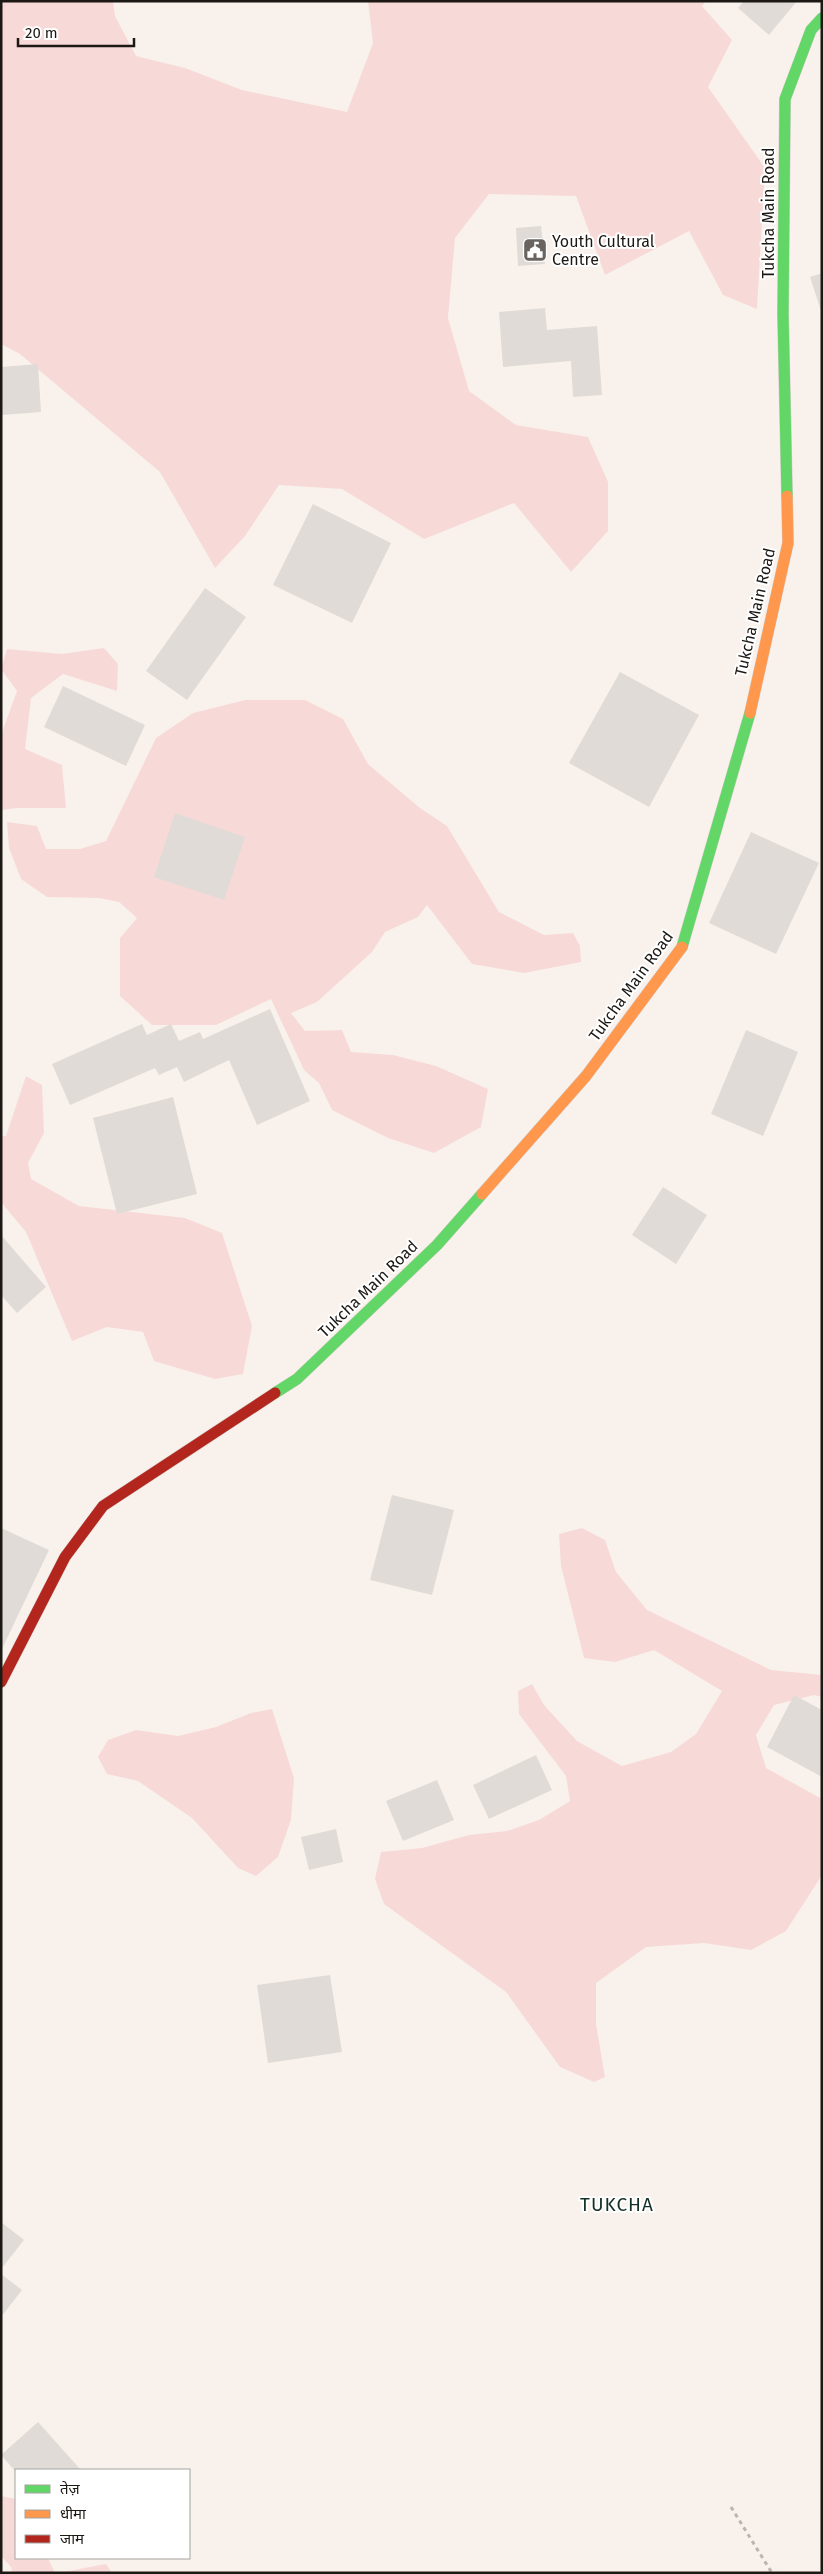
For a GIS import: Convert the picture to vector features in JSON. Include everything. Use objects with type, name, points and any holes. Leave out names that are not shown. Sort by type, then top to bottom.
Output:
[{"type":"street","name":"Tukcha Main Road","points":[[1,1682],[65,1557],[103,1506],[296,1379],[437,1245],[586,1076],[685,943],[745,735],[788,543],[783,314],[785,99],[811,30],[822,18]]},
{"type":"path","points":[[731,2507],[772,2573]]},
{"type":"shaded area","points":[[1,1],[113,1],[115,16],[136,56],[185,68],[242,90],[347,112],[373,43],[368,1],[706,1],[702,6],[732,40],[708,87],[765,168],[757,309],[723,295],[689,231],[605,275],[576,196],[489,194],[455,238],[448,318],[469,391],[516,425],[588,437],[608,482],[608,531],[571,572],[514,503],[424,539],[342,489],[279,485],[245,536],[215,568],[160,472],[20,354],[1,344]]},
{"type":"shaded area","points":[[104,648],[118,664],[117,691],[63,674],[31,698],[25,749],[62,765],[66,808],[17,808],[1,810],[1,735],[17,691],[1,669],[7,649],[62,654]]},
{"type":"shaded area","points":[[245,700],[305,700],[343,719],[368,764],[420,808],[447,826],[499,912],[544,935],[573,933],[580,946],[581,962],[524,973],[472,964],[427,905],[418,917],[385,932],[372,952],[317,1002],[291,1013],[305,1031],[342,1030],[351,1052],[393,1055],[436,1066],[488,1089],[481,1127],[434,1153],[388,1138],[332,1110],[319,1083],[304,1070],[271,999],[216,1025],[152,1025],[120,996],[120,938],[137,918],[119,902],[99,898],[47,897],[21,879],[9,848],[7,822],[37,826],[46,849],[80,849],[106,841],[156,738],[193,713]]},
{"type":"shaded area","points":[[26,1076],[42,1085],[44,1133],[28,1163],[31,1179],[79,1206],[185,1218],[222,1233],[252,1326],[243,1374],[215,1379],[154,1361],[143,1332],[107,1327],[72,1341],[26,1232],[1,1202],[1,1136],[6,1136]]},
{"type":"shaded area","points":[[582,1528],[605,1540],[616,1572],[647,1610],[771,1670],[822,1675],[822,1697],[814,1695],[774,1705],[756,1735],[766,1768],[822,1799],[822,1875],[786,1931],[751,1950],[704,1943],[646,1947],[596,1983],[596,2024],[605,2077],[594,2082],[560,2067],[506,1992],[384,1904],[375,1879],[381,1852],[422,1848],[469,1835],[507,1831],[539,1820],[570,1801],[566,1776],[519,1714],[518,1691],[532,1684],[544,1705],[577,1741],[622,1766],[671,1752],[696,1734],[722,1691],[654,1650],[615,1662],[584,1658],[561,1566],[559,1534]]},
{"type":"shaded area","points":[[272,1709],[294,1778],[291,1820],[278,1857],[256,1876],[238,1868],[192,1818],[138,1781],[107,1774],[98,1757],[108,1740],[136,1730],[178,1736],[216,1727],[251,1713]]},
{"type":"shaded area","points":[[1,2496],[15,2499],[15,2559],[48,2559],[55,2573],[12,2573],[11,2567],[1,2556]]},
{"type":"shaded area","points":[[106,2564],[112,2573],[58,2573]]},
{"type":"building","points":[[744,1],[797,1],[769,35],[738,8]]},
{"type":"building","points":[[541,226],[545,264],[518,266],[516,228]]},
{"type":"building","points":[[822,273],[822,311],[821,311],[810,277]]},
{"type":"building","points":[[545,308],[547,330],[597,326],[602,395],[573,397],[571,361],[503,367],[499,312]]},
{"type":"building","points":[[38,364],[41,412],[2,415],[1,367]]},
{"type":"building","points":[[313,504],[391,543],[352,623],[273,585]]},
{"type":"building","points":[[205,588],[246,617],[187,700],[146,671]]},
{"type":"building","points":[[620,672],[699,715],[649,807],[569,763]]},
{"type":"building","points":[[63,686],[145,725],[126,766],[44,727]]},
{"type":"building","points":[[175,813],[245,837],[224,900],[154,877]]},
{"type":"building","points":[[751,832],[819,863],[776,954],[709,923]]},
{"type":"building","points":[[270,1009],[310,1101],[257,1125],[229,1060],[184,1082],[177,1067],[159,1075],[155,1068],[70,1105],[52,1064],[142,1024],[147,1035],[171,1024],[179,1041],[200,1032],[203,1039]]},
{"type":"building","points":[[746,1030],[798,1052],[763,1136],[711,1114]]},
{"type":"building","points":[[173,1097],[197,1194],[117,1214],[93,1118]]},
{"type":"building","points":[[663,1187],[707,1215],[676,1264],[632,1235]]},
{"type":"building","points":[[1,1235],[46,1287],[17,1313],[1,1295]]},
{"type":"building","points":[[392,1495],[454,1510],[432,1595],[370,1580]]},
{"type":"building","points":[[1,1528],[49,1550],[1,1651]]},
{"type":"building","points":[[794,1695],[822,1710],[822,1777],[767,1747]]},
{"type":"building","points":[[536,1755],[552,1790],[489,1819],[473,1785]]},
{"type":"building","points":[[437,1780],[454,1820],[403,1841],[386,1801]]},
{"type":"building","points":[[336,1829],[343,1862],[309,1870],[301,1837]]},
{"type":"building","points":[[330,1975],[342,2052],[268,2063],[257,1985]]},
{"type":"building","points":[[1,2222],[24,2240],[1,2269]]},
{"type":"building","points":[[1,2274],[22,2290],[1,2317]]},
{"type":"building","points":[[38,2422],[80,2469],[15,2469],[15,2471],[1,2455]]},
{"type":"traffic: fast","points":[[787,496],[783,314],[785,99],[811,30],[822,18]]},
{"type":"traffic: fast","points":[[682,947],[750,713]]},
{"type":"traffic: fast","points":[[275,1393],[297,1379],[437,1245],[482,1194]]},
{"type":"traffic: slow","points":[[750,713],[788,543],[787,496]]},
{"type":"traffic: slow","points":[[482,1194],[586,1076],[682,947]]},
{"type":"traffic: jam","points":[[1,1682],[65,1557],[103,1506],[275,1393]]},
{"type":"place","name":"Youth Cultural Centre","points":[[535,250]]},
{"type":"district","name":"TUKCHA","points":[[617,2204]]}]
